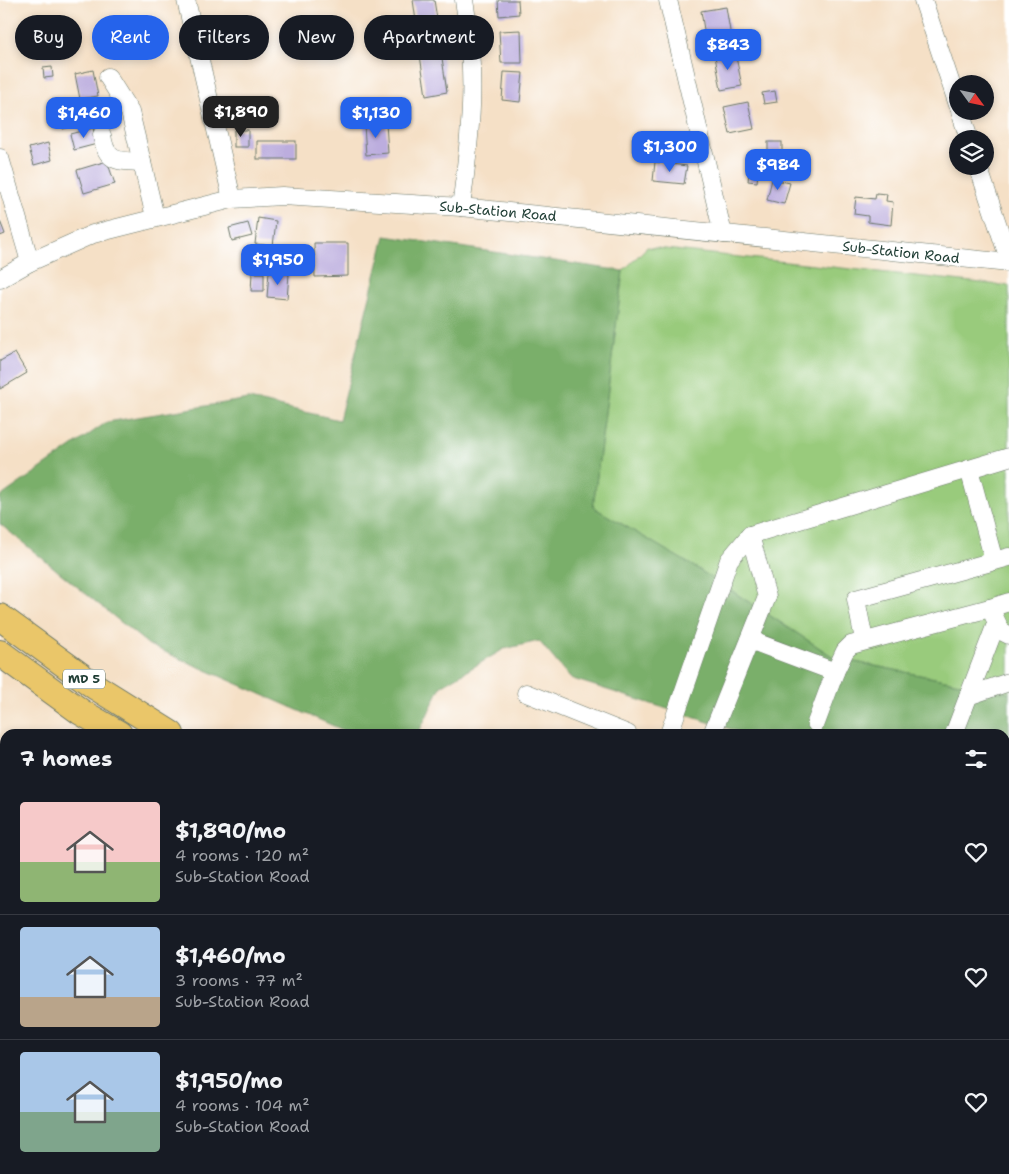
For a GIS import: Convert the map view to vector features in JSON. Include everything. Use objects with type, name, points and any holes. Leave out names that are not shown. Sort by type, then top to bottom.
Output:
[{"type":"highway","name":"MD 5","points":[[0,617],[96,687],[164,729]]},
{"type":"highway","name":"MD 5","points":[[0,653],[89,717],[110,729]]},
{"type":"highway","points":[[89,717],[96,712],[110,710],[142,729]]},
{"type":"street","points":[[186,0],[232,199]]},
{"type":"street","points":[[461,207],[472,129],[473,82],[470,30],[464,0]]},
{"type":"street","points":[[668,0],[723,234]]},
{"type":"street","points":[[922,0],[949,79]]},
{"type":"street","points":[[108,77],[130,112],[156,217]]},
{"type":"street","points":[[102,135],[108,155],[117,161],[142,162]]},
{"type":"street","points":[[0,158],[30,262]]},
{"type":"street","points":[[981,175],[1009,259]]},
{"type":"street","name":"Sub-Station Road","points":[[0,279],[30,262],[82,238],[156,217],[232,199],[282,196],[461,207],[1009,264]]},
{"type":"street","points":[[671,729],[729,560],[750,535],[1009,457]]},
{"type":"street","points":[[864,640],[856,599],[1001,559],[968,469]]},
{"type":"street","points":[[714,729],[768,597],[750,535]]},
{"type":"street","points":[[956,729],[998,622],[1009,602]]},
{"type":"street","points":[[816,723],[835,672],[845,651],[851,645],[864,640],[998,622]]},
{"type":"street","points":[[750,640],[835,672]]},
{"type":"street","points":[[968,696],[1009,682]]},
{"type":"street","points":[[526,693],[616,729]]},
{"type":"green space","points":[[385,236],[623,271],[593,507],[698,569],[835,658],[1009,693],[1009,729],[730,729],[570,678],[539,641],[504,649],[441,686],[420,729],[341,729],[149,645],[0,524],[0,497],[107,422],[249,399],[339,420]]},
{"type":"green space","points":[[647,247],[1009,286],[1009,693],[835,658],[698,569],[593,507],[623,271]]},
{"type":"building","points":[[413,0],[434,0],[436,15],[415,15]]},
{"type":"building","points":[[498,0],[518,0],[519,14],[499,16]]},
{"type":"building","points":[[726,7],[731,37],[706,42],[701,11]]},
{"type":"building","points":[[521,30],[522,63],[501,63],[499,31]]},
{"type":"building","points":[[735,52],[742,86],[721,90],[715,56]]},
{"type":"building","points":[[421,60],[442,60],[447,92],[426,96]]},
{"type":"building","points":[[52,67],[53,77],[44,78],[43,68]]},
{"type":"building","points":[[93,70],[98,96],[80,99],[75,74]]},
{"type":"building","points":[[504,72],[523,73],[520,102],[502,100]]},
{"type":"building","points":[[775,91],[777,102],[764,104],[762,93]]},
{"type":"building","points":[[748,102],[754,129],[730,134],[724,107]]},
{"type":"building","points":[[74,115],[77,125],[63,129],[61,118]]},
{"type":"building","points":[[386,123],[388,153],[366,155],[364,125]]},
{"type":"building","points":[[93,128],[97,144],[74,150],[70,134]]},
{"type":"building","points":[[234,130],[248,130],[248,147],[234,147]]},
{"type":"building","points":[[257,141],[296,141],[296,159],[257,159]]},
{"type":"building","points":[[768,142],[782,142],[782,153],[768,153]]},
{"type":"building","points":[[48,143],[52,160],[34,165],[29,148]]},
{"type":"building","points":[[751,155],[760,156],[757,182],[748,181]]},
{"type":"building","points":[[107,161],[115,184],[84,193],[77,170]]},
{"type":"building","points":[[655,162],[687,166],[684,184],[653,181]]},
{"type":"building","points":[[772,179],[790,183],[784,204],[767,200]]},
{"type":"building","points":[[876,193],[887,194],[886,201],[893,202],[891,225],[868,222],[868,216],[854,214],[856,197],[875,199]]},
{"type":"building","points":[[258,218],[276,221],[273,246],[255,244]]},
{"type":"building","points":[[0,221],[5,234],[0,236]]},
{"type":"building","points":[[248,223],[252,236],[232,241],[229,228]]},
{"type":"building","points":[[314,243],[348,243],[348,276],[315,277]]},
{"type":"building","points":[[269,272],[289,274],[287,299],[267,297]]},
{"type":"building","points":[[252,273],[264,273],[264,291],[251,291]]},
{"type":"building","points":[[15,353],[27,373],[0,389],[0,361]]}]
